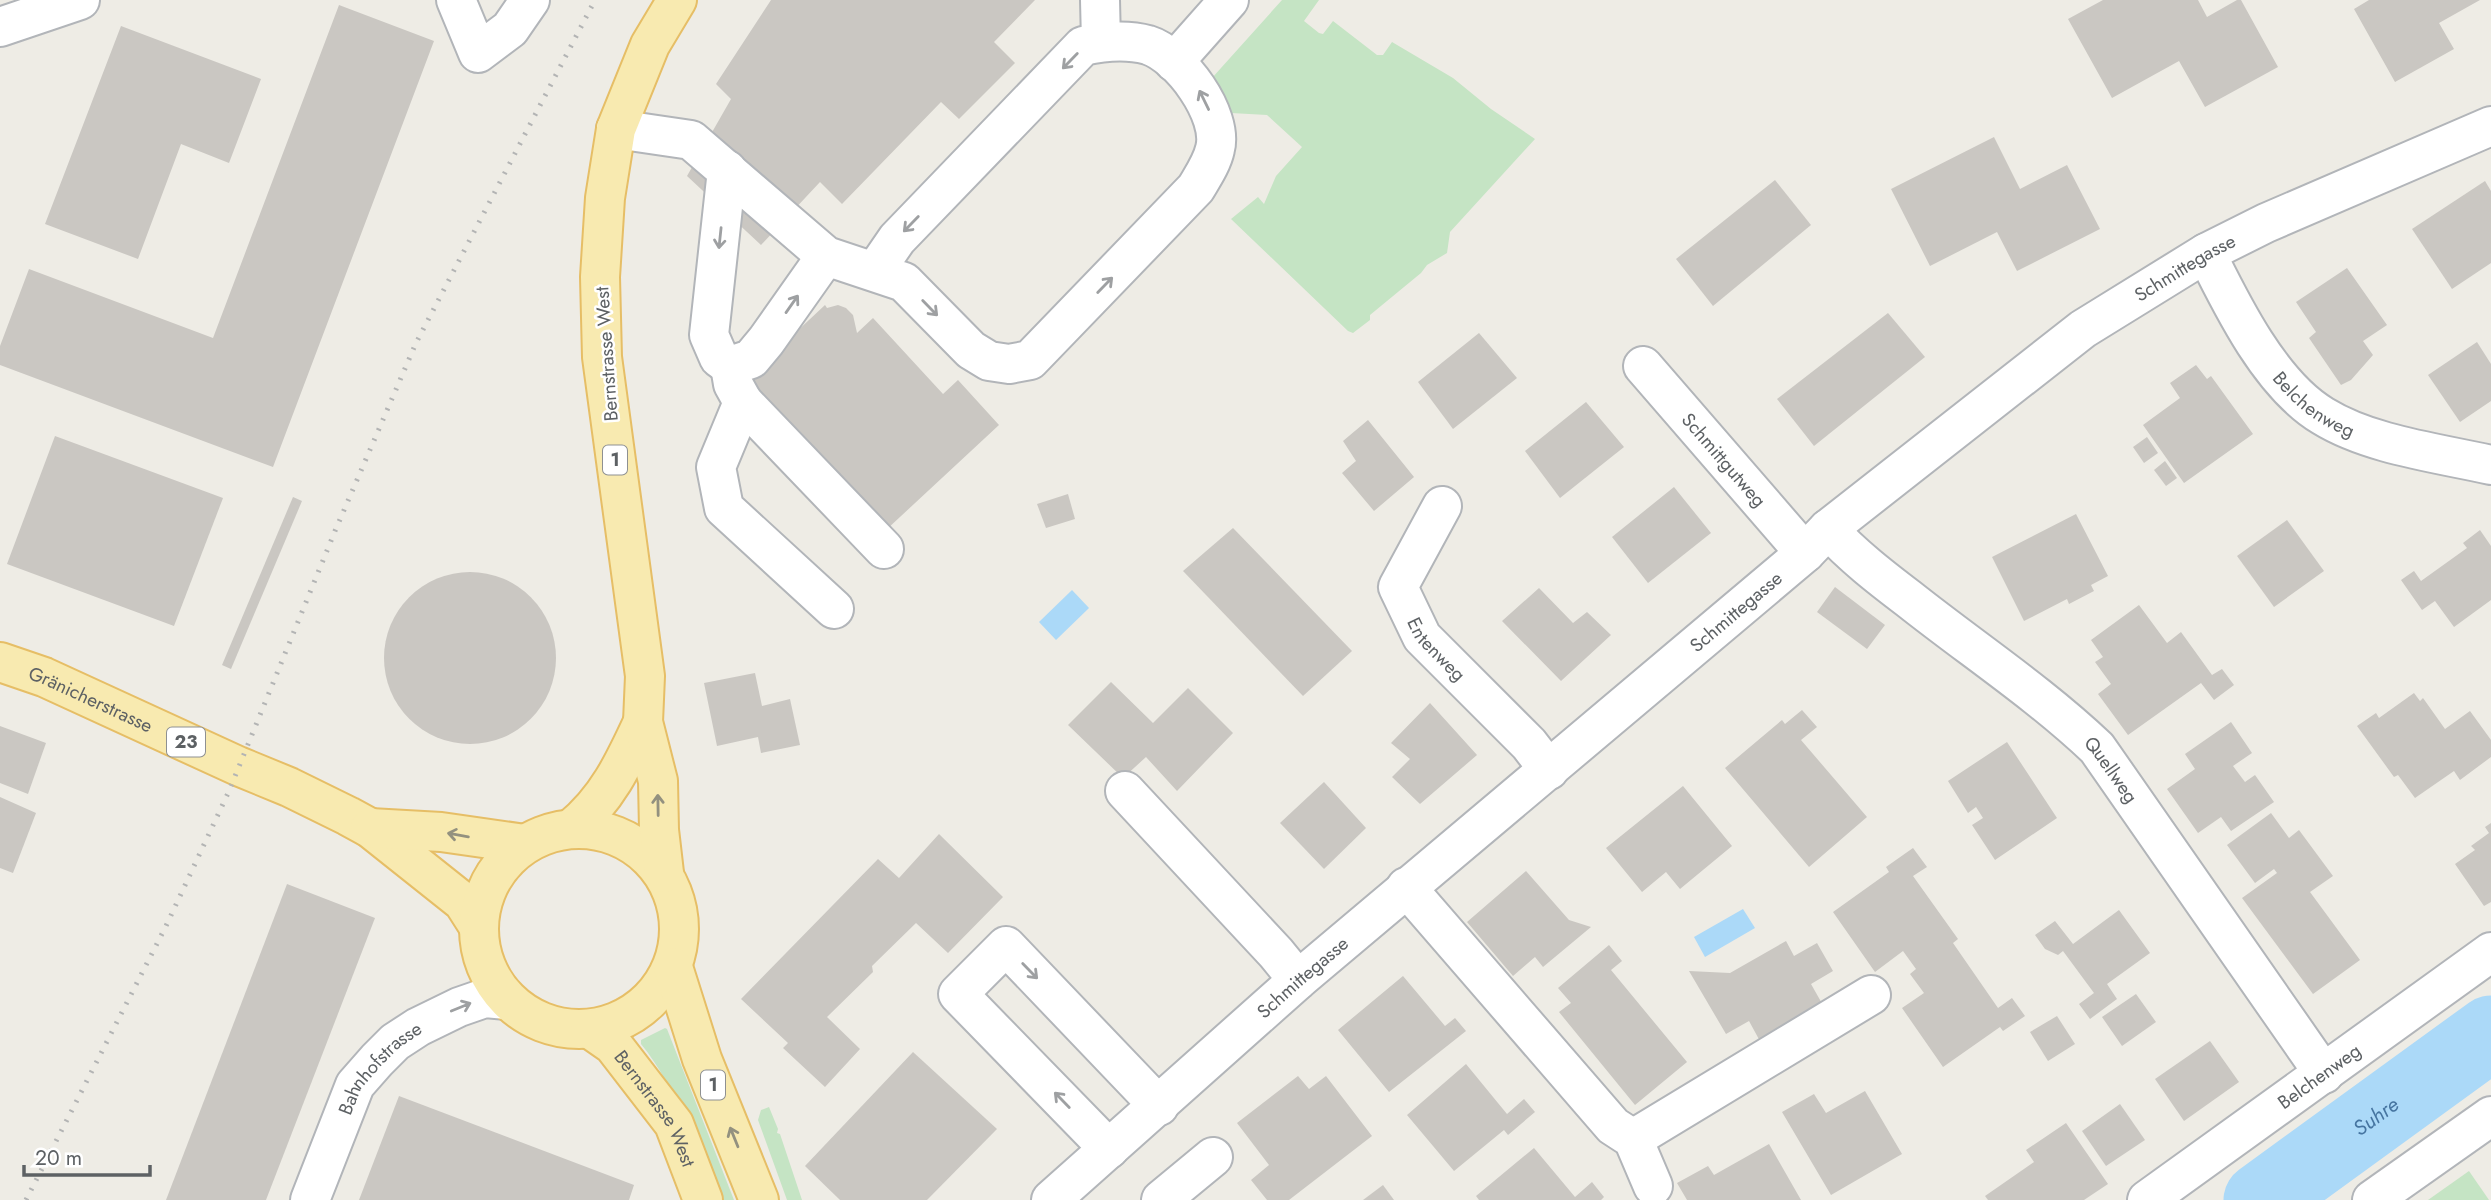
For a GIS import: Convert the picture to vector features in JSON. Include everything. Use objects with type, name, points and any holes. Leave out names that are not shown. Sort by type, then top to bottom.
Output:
[{"type":"main road","name":"Bernstrasse West","points":[[664,873],[659,830],[658,781],[643,722],[645,677],[602,358],[600,277],[605,198],[616,130],[650,45],[677,0]]},
{"type":"main road","name":"Gränicherstrasse","points":[[0,662],[44,677],[238,766],[289,786],[369,828],[463,902],[479,927]]},
{"type":"main road","name":"Bernstrasse West","points":[[571,829],[589,814],[618,776],[643,722]]},
{"type":"main road","name":"Gränicherstrasse","points":[[369,828],[441,832],[525,844]]},
{"type":"main road","name":"1","points":[[571,829],[613,834],[650,856],[664,873],[678,909],[681,929],[673,967],[660,990],[640,1010],[616,1023],[590,1029],[567,1030],[524,1014],[507,1000],[489,974],[481,951],[479,927],[485,893],[494,876],[514,851],[544,835],[571,829]]},
{"type":"main road","name":"1","points":[[673,967],[702,1059],[759,1200]]},
{"type":"main road","name":"Bernstrasse West","points":[[590,1029],[613,1045],[674,1124],[703,1200]]},
{"type":"street","points":[[0,27],[80,0]]},
{"type":"street","points":[[456,0],[478,53],[510,29],[530,0]]},
{"type":"street","points":[[1100,0],[1101,42]]},
{"type":"street","points":[[1174,62],[1229,0]]},
{"type":"street","points":[[616,130],[691,140],[826,256],[905,282],[971,350],[989,361],[1009,364],[1030,360],[1196,188],[1216,147],[1213,121],[1201,93],[1174,62],[1150,46],[1121,41],[1083,46],[897,239],[875,271]]},
{"type":"street","name":"Schmittegasse","points":[[1051,1200],[1406,887],[1549,770],[1817,541],[2082,329],[2207,253],[2266,223],[2491,126]]},
{"type":"street","points":[[727,170],[709,335],[719,358],[730,366],[733,384],[743,402],[884,549]]},
{"type":"street","name":"Belchenweg","points":[[2207,253],[2237,316],[2286,384],[2322,416],[2361,434],[2491,465]]},
{"type":"street","points":[[730,366],[751,359],[826,256]]},
{"type":"street","name":"Schmittgutweg","points":[[1643,366],[1817,541]]},
{"type":"street","points":[[743,402],[716,467],[724,508],[834,609]]},
{"type":"street","name":"Entenweg","points":[[1443,506],[1398,587],[1422,637],[1529,744],[1549,770]]},
{"type":"street","name":"Quellweg","points":[[1817,541],[1850,553],[2060,713],[2097,748],[2324,1074]]},
{"type":"street","points":[[1125,791],[1298,980]]},
{"type":"street","points":[[1406,887],[1613,1126],[1633,1139],[1653,1186]]},
{"type":"street","points":[[1109,1149],[958,994],[1006,946],[1158,1106]]},
{"type":"street","name":"Belchenweg","points":[[2147,1200],[2491,952]]},
{"type":"street","points":[[1633,1139],[1871,995]]},
{"type":"street","name":"Bahnhofstrasse","points":[[310,1200],[355,1085],[377,1060],[395,1042],[418,1027],[459,1007],[485,999],[507,1000]]},
{"type":"street","points":[[2372,1200],[2491,1116]]},
{"type":"street","points":[[1161,1200],[1213,1157]]},
{"type":"green space","points":[[1282,0],[1319,0],[1304,21],[1319,33],[1323,34],[1333,21],[1377,55],[1383,55],[1392,42],[1453,78],[1491,109],[1535,139],[1450,232],[1447,253],[1427,265],[1353,333],[1231,219],[1258,197],[1264,204],[1276,176],[1302,147],[1267,115],[1231,113],[1221,90],[1212,78]]},
{"type":"green space","points":[[665,1028],[734,1200],[715,1200],[675,1099],[654,1061],[641,1044],[641,1040]]},
{"type":"green space","points":[[769,1107],[802,1200],[787,1200],[758,1120],[761,1110]]},
{"type":"green space","points":[[2469,1171],[2489,1200],[2428,1200]]},
{"type":"water","points":[[1072,590],[1089,608],[1056,640],[1039,622]]},
{"type":"water","points":[[1743,909],[1755,928],[1705,957],[1694,937]]},
{"type":"building","points":[[771,0],[1035,0],[994,42],[1015,63],[959,119],[941,102],[842,204],[820,182],[761,245],[687,176],[731,99],[716,84]]},
{"type":"building","points":[[2103,0],[2198,0],[2207,17],[2241,0],[2278,67],[2205,107],[2179,61],[2112,98],[2068,19]]},
{"type":"building","points":[[2369,0],[2480,0],[2439,23],[2454,49],[2395,82],[2354,9]]},
{"type":"building","points":[[339,5],[434,41],[273,467],[0,365],[0,346],[29,269],[213,338]]},
{"type":"building","points":[[121,26],[261,79],[229,163],[181,144],[138,259],[45,224]]},
{"type":"building","points":[[1994,137],[2020,189],[2067,165],[2100,229],[2017,271],[1997,232],[1930,266],[1891,189]]},
{"type":"building","points":[[1775,180],[1811,225],[1713,306],[1676,259]]},
{"type":"building","points":[[2485,181],[2491,191],[2491,263],[2452,289],[2412,229]]},
{"type":"building","points":[[2347,268],[2387,325],[2363,341],[2373,355],[2351,380],[2341,385],[2309,338],[2316,332],[2296,302]]},
{"type":"building","points":[[825,305],[827,308],[838,305],[846,308],[853,315],[857,333],[873,318],[943,394],[958,380],[999,425],[886,530],[745,380]]},
{"type":"building","points":[[1888,313],[1925,357],[1814,446],[1777,399]]},
{"type":"building","points":[[1479,333],[1517,378],[1453,429],[1418,382]]},
{"type":"building","points":[[2477,342],[2491,364],[2491,401],[2460,422],[2428,375]]},
{"type":"building","points":[[2196,365],[2207,379],[2211,376],[2253,434],[2184,483],[2143,425],[2180,398],[2170,383]]},
{"type":"building","points":[[1586,402],[1624,447],[1560,498],[1525,451]]},
{"type":"building","points":[[1368,420],[1414,477],[1374,511],[1342,473],[1356,461],[1343,441]]},
{"type":"building","points":[[55,436],[223,498],[174,626],[7,564]]},
{"type":"building","points":[[2147,437],[2158,453],[2144,463],[2133,447]]},
{"type":"building","points":[[2165,461],[2177,478],[2166,486],[2154,470]]},
{"type":"building","points":[[1674,487],[1711,533],[1648,583],[1612,537]]},
{"type":"building","points":[[1068,494],[1075,519],[1046,528],[1037,504]]},
{"type":"building","points":[[293,497],[302,501],[231,669],[222,665]]},
{"type":"building","points":[[2076,514],[2108,576],[2091,585],[2094,591],[2069,604],[2067,599],[2024,621],[1992,557]]},
{"type":"building","points":[[2287,520],[2324,571],[2274,607],[2237,556]]},
{"type":"building","points":[[1233,528],[1352,651],[1303,696],[1183,571]]},
{"type":"building","points":[[2480,530],[2491,546],[2491,600],[2454,627],[2435,601],[2422,610],[2401,580],[2414,571],[2421,581],[2467,548],[2463,543]]},
{"type":"building","points":[[470,572],[503,578],[531,597],[550,625],[556,658],[550,691],[531,719],[503,738],[470,744],[437,738],[409,719],[390,691],[384,658],[390,625],[409,597],[437,578]]},
{"type":"building","points":[[1835,587],[1885,625],[1867,649],[1817,612]]},
{"type":"building","points":[[1539,588],[1573,623],[1587,612],[1611,635],[1561,681],[1502,621]]},
{"type":"building","points":[[2139,605],[2167,643],[2181,632],[2212,675],[2222,669],[2234,685],[2214,700],[2201,683],[2128,735],[2098,694],[2111,684],[2095,662],[2103,657],[2091,640]]},
{"type":"building","points":[[755,673],[762,706],[790,699],[800,745],[761,753],[758,737],[717,746],[704,683]]},
{"type":"building","points":[[1111,682],[1153,723],[1188,688],[1233,733],[1177,791],[1146,757],[1123,778],[1068,725]]},
{"type":"building","points":[[2414,693],[2420,701],[2423,698],[2445,729],[2470,711],[2491,740],[2491,757],[2460,780],[2454,771],[2415,798],[2398,775],[2394,777],[2357,726],[2376,713],[2379,718]]},
{"type":"building","points":[[1430,703],[1477,755],[1420,804],[1392,777],[1410,759],[1391,743]]},
{"type":"building","points":[[1802,710],[1817,727],[1801,740],[1867,817],[1809,867],[1725,768],[1782,720],[1785,724]]},
{"type":"building","points":[[2231,722],[2252,753],[2233,766],[2245,782],[2255,775],[2274,802],[2231,831],[2221,817],[2198,833],[2167,789],[2195,769],[2185,754]]},
{"type":"building","points":[[0,726],[46,743],[28,794],[0,783]]},
{"type":"building","points":[[2007,742],[2057,818],[1995,860],[1972,825],[1983,818],[1976,807],[1968,813],[1948,781]]},
{"type":"building","points":[[1324,782],[1366,828],[1324,869],[1280,823]]},
{"type":"building","points":[[1683,786],[1732,846],[1680,889],[1666,872],[1642,892],[1606,848]]},
{"type":"building","points":[[0,797],[36,813],[13,873],[0,868]]},
{"type":"building","points":[[2271,813],[2289,838],[2299,830],[2333,876],[2310,892],[2360,960],[2313,994],[2242,898],[2277,873],[2274,869],[2255,883],[2227,845]]},
{"type":"building","points":[[2491,823],[2491,902],[2484,906],[2455,864],[2475,850],[2471,846],[2489,833],[2485,827]]},
{"type":"building","points":[[939,834],[1003,897],[948,953],[916,923],[872,966],[873,972],[827,1017],[860,1049],[825,1087],[783,1048],[788,1043],[741,999],[878,859],[899,878]]},
{"type":"building","points":[[1913,848],[1927,867],[1913,876],[1958,939],[1953,943],[1998,1008],[2012,998],[2025,1016],[2003,1031],[2000,1027],[1943,1067],[1902,1008],[1924,993],[1910,974],[1916,969],[1903,951],[1875,972],[1833,912],[1889,872],[1886,867]]},
{"type":"building","points":[[1526,871],[1569,920],[1591,927],[1543,967],[1535,957],[1513,976],[1467,922]]},
{"type":"building","points":[[287,884],[375,918],[266,1200],[166,1200]]},
{"type":"building","points":[[2119,910],[2150,953],[2107,984],[2117,999],[2090,1019],[2079,1004],[2094,993],[2063,951],[2058,955],[2045,949],[2035,935],[2055,921],[2073,944]]},
{"type":"building","points":[[1786,941],[1794,956],[1817,943],[1833,971],[1811,984],[1824,1007],[1761,1043],[1749,1021],[1726,1034],[1689,971],[1730,973]]},
{"type":"building","points":[[1609,945],[1622,961],[1611,970],[1687,1062],[1635,1105],[1559,1012],[1571,1003],[1558,988]]},
{"type":"building","points":[[1403,976],[1445,1026],[1455,1018],[1466,1031],[1389,1092],[1338,1030]]},
{"type":"building","points":[[2136,994],[2156,1022],[2122,1046],[2102,1017]]},
{"type":"building","points":[[2057,1016],[2075,1044],[2048,1061],[2030,1032]]},
{"type":"building","points":[[2210,1041],[2239,1082],[2184,1121],[2155,1079]]},
{"type":"building","points":[[913,1052],[997,1129],[927,1200],[840,1200],[805,1166]]},
{"type":"building","points":[[1466,1064],[1507,1114],[1524,1099],[1535,1112],[1508,1135],[1504,1130],[1454,1171],[1407,1115]]},
{"type":"building","points":[[1298,1076],[1309,1089],[1326,1076],[1372,1136],[1289,1200],[1267,1200],[1251,1180],[1269,1165],[1237,1123]]},
{"type":"building","points":[[1865,1091],[1902,1154],[1831,1195],[1782,1112],[1814,1094],[1826,1113]]},
{"type":"building","points":[[399,1096],[634,1185],[629,1200],[359,1200]]},
{"type":"building","points":[[2120,1104],[2145,1140],[2106,1166],[2082,1131]]},
{"type":"building","points":[[2066,1123],[2108,1184],[2084,1200],[1988,1200],[1985,1196],[2034,1162],[2026,1150]]},
{"type":"building","points":[[1769,1144],[1801,1200],[1687,1200],[1677,1183],[1708,1166],[1714,1175]]},
{"type":"building","points":[[1534,1148],[1575,1197],[1592,1182],[1604,1197],[1601,1200],[1479,1200],[1476,1196]]},
{"type":"building","points":[[1383,1185],[1394,1200],[1363,1200]]},
{"type":"waterway","name":"Suhre","points":[[2261,1200],[2491,1033]]},
{"type":"railway","points":[[26,1200],[166,926],[229,791],[335,531],[416,343],[595,0]]}]
